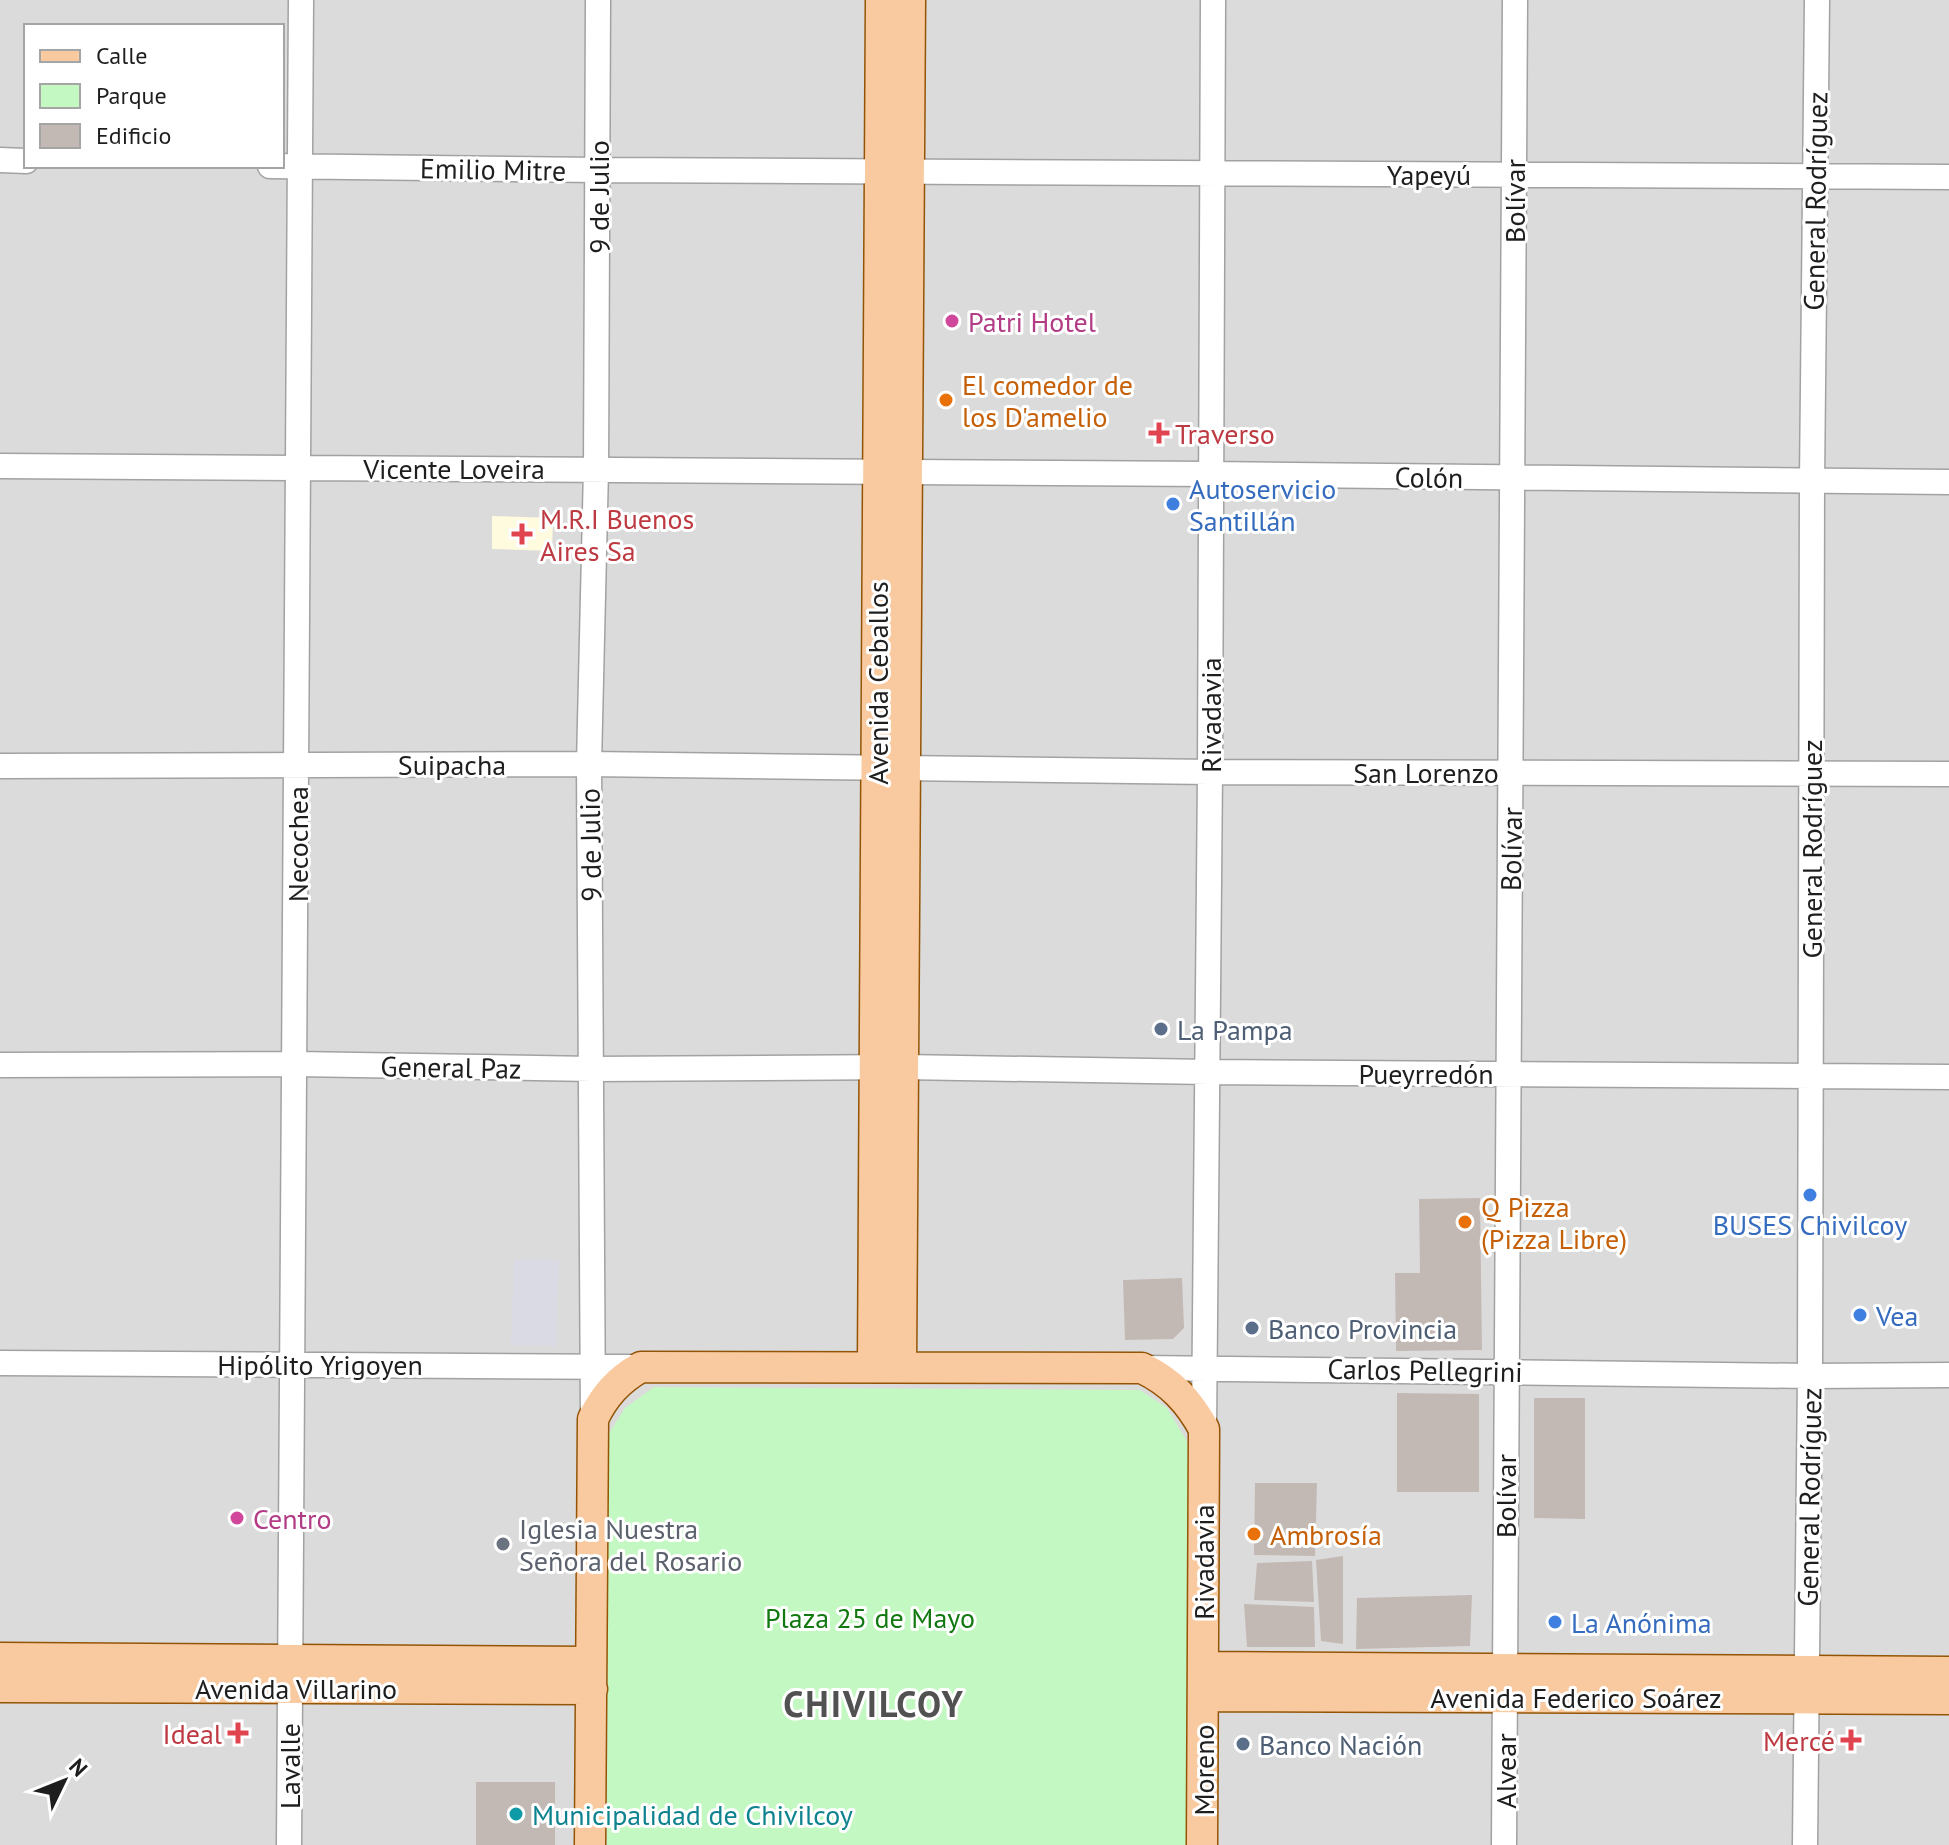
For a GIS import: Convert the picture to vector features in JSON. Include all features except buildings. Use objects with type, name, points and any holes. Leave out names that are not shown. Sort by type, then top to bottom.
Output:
[{"type":"main road","name":"Avenida Ceballos","points":[[881,0],[894,172],[908,473],[890,766]]},
{"type":"main road","name":"Avenida Ceballos","points":[[887,1367],[890,766],[878,472],[894,172],[910,0]]},
{"type":"main road","name":"Hipólito Yrigoyen","points":[[641,1367],[887,1367]]},
{"type":"main road","points":[[593,1419],[613,1387],[641,1367]]},
{"type":"main road","name":"Carlos Pellegrini","points":[[887,1367],[1142,1368]]},
{"type":"main road","points":[[1142,1368],[1179,1392],[1204,1429]]},
{"type":"main road","name":"9 de Julio","points":[[590,1845],[593,1419]]},
{"type":"main road","name":"Rivadavia","points":[[1203,1682],[1204,1429]]},
{"type":"main road","name":"Avenida Villarino","points":[[0,1658],[289,1673],[591,1676]]},
{"type":"main road","name":"Avenida Federico Soárez","points":[[1806,1685],[1949,1672]]},
{"type":"main road","name":"Avenida Villarino","points":[[0,1687],[289,1673]]},
{"type":"main road","name":"Avenida Federico Soárez","points":[[1203,1682],[1806,1685],[1949,1699]]},
{"type":"main road","name":"Moreno","points":[[1202,1845],[1203,1682]]},
{"type":"street","name":"Necochea","points":[[289,1673],[294,1364],[301,0]]},
{"type":"street","name":"9 de Julio","points":[[593,1419],[589,764],[596,469],[598,0]]},
{"type":"street","name":"Rivadavia","points":[[1204,1429],[1213,0]]},
{"type":"street","name":"Bolívar","points":[[1505,1683],[1515,0]]},
{"type":"street","name":"General Rodríguez","points":[[1805,1845],[1817,0]]},
{"type":"street","points":[[0,160],[24,161]]},
{"type":"street","name":"Emilio Mitre","points":[[284,166],[894,172]]},
{"type":"street","name":"Yapeyú","points":[[894,172],[1949,177]]},
{"type":"street","name":"Vicente Loveira","points":[[0,466],[908,473]]},
{"type":"street","name":"Colón","points":[[908,473],[1949,482]]},
{"type":"street","name":"Suipacha","points":[[0,766],[890,766]]},
{"type":"street","name":"San Lorenzo","points":[[890,766],[1210,772],[1949,774]]},
{"type":"street","name":"General Paz","points":[[0,1065],[296,1064],[592,1069],[889,1067]]},
{"type":"street","name":"Pueyrredón","points":[[889,1067],[1949,1077]]},
{"type":"street","name":"Hipólito Yrigoyen","points":[[0,1363],[641,1367]]},
{"type":"street","name":"Carlos Pellegrini","points":[[1142,1368],[1949,1375]]},
{"type":"street","name":"Lavalle","points":[[289,1673],[289,1845]]},
{"type":"street","name":"Alvear","points":[[1504,1845],[1505,1683]]},
{"type":"shaded area","points":[[0,0],[1949,0],[1949,1845],[0,1845]]},
{"type":"shaded area","name":"M.R.I Buenos Aires Sa","points":[[492,516],[553,518],[552,551],[492,549]]},
{"type":"shaded area","points":[[514,1259],[559,1260],[556,1346],[511,1345]]},
{"type":"green space","name":"Plaza 25 de Mayo","points":[[654,1387],[1140,1390],[1167,1408],[1189,1445],[1191,1845],[607,1845],[608,1435],[625,1408]]},
{"type":"place","name":"Patri Hotel","points":[[952,321]]},
{"type":"place","name":"El comedor de los D'amelio","points":[[946,400]]},
{"type":"place","name":"Traverso","points":[[1159,433]]},
{"type":"place","name":"Autoservicio Santillán","points":[[1173,504]]},
{"type":"place","name":"M.R.I Buenos Aires Sa","points":[[522,534]]},
{"type":"place","name":"La Pampa","points":[[1161,1029]]},
{"type":"place","name":"BUSES Chivilcoy","points":[[1810,1195]]},
{"type":"place","name":"Q Pizza (Pizza Libre)","points":[[1465,1222]]},
{"type":"place","name":"Vea","points":[[1860,1315]]},
{"type":"place","name":"Banco Provincia","points":[[1252,1328]]},
{"type":"place","name":"Centro","points":[[237,1518]]},
{"type":"place","name":"Ambrosía","points":[[1254,1534]]},
{"type":"place","name":"Iglesia Nuestra Señora del Rosario","points":[[503,1544]]},
{"type":"place","name":"La Anónima","points":[[1555,1622]]},
{"type":"place","name":"Ideal","points":[[238,1733]]},
{"type":"place","name":"Mercé","points":[[1851,1740]]},
{"type":"place","name":"Banco Nación","points":[[1243,1744]]},
{"type":"place","name":"Municipalidad de Chivilcoy","points":[[516,1814]]},
{"type":"district","name":"CHIVILCOY","points":[[874,1703]]}]
